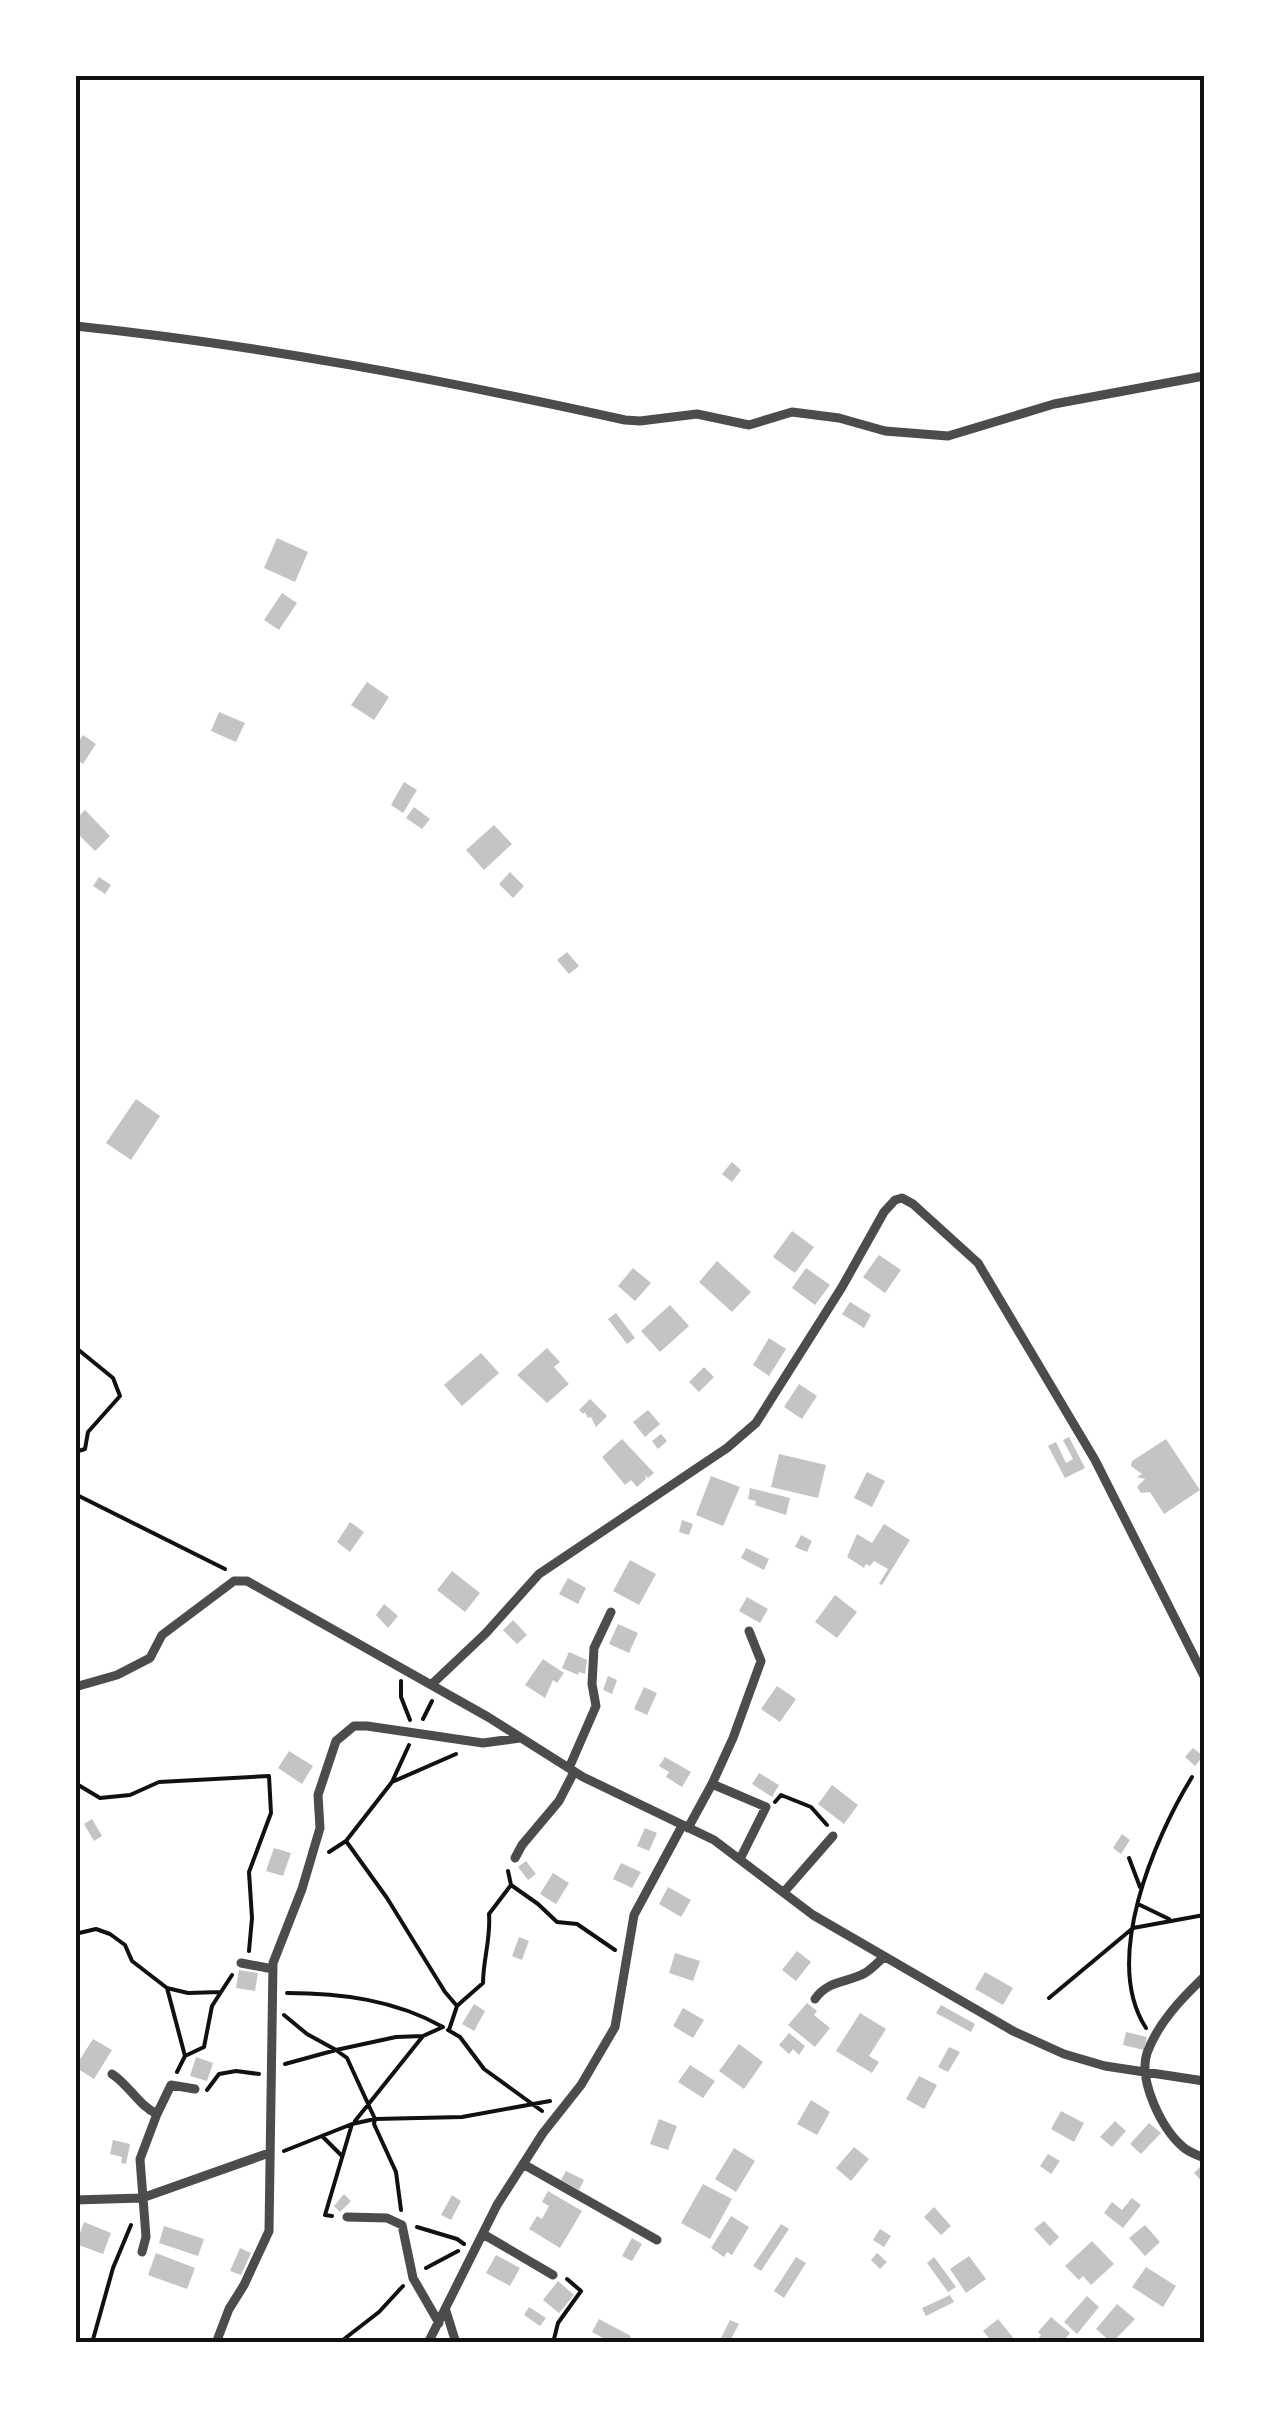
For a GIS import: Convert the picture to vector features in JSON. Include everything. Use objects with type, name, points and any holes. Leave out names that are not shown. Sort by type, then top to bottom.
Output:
[{"type":"street","points":[[75,326],[224,344],[294,358],[323,358],[640,422],[697,414],[749,425],[792,412],[914,435],[948,436],[1054,404],[1204,376]]},
{"type":"street","points":[[435,1687],[539,1574],[727,1448],[756,1423],[842,1288],[884,1212],[902,1198],[914,1204],[978,1264],[1095,1460],[1204,1676]]},
{"type":"street","points":[[75,1687],[117,1675],[150,1658],[162,1635],[234,1580],[247,1581],[396,1664],[572,1770],[714,1840],[813,1914],[1013,2031],[1064,2054],[1105,2066],[1204,2081]]},
{"type":"street","points":[[516,1858],[522,1845],[559,1801],[572,1770],[596,1706],[592,1684],[594,1648],[611,1612]]},
{"type":"street","points":[[428,2343],[523,2164],[574,2094],[615,2027],[640,1899],[712,1784],[734,1738],[761,1661],[749,1631]]},
{"type":"street","points":[[216,2343],[269,2231],[273,1968],[320,1828],[318,1795],[336,1741],[354,1726],[488,1742],[520,1738]]},
{"type":"street","points":[[712,1784],[766,1807],[740,1859]]},
{"type":"street","points":[[784,1892],[833,1836]]},
{"type":"street","points":[[815,1999],[834,1982],[864,1974],[884,1957]]},
{"type":"street","points":[[240,1963],[273,1968]]},
{"type":"street","points":[[1204,1977],[1174,2006],[1146,2056],[1152,2104],[1182,2147],[1204,2158]]},
{"type":"street","points":[[112,2074],[130,2085],[144,2107],[157,2114]]},
{"type":"street","points":[[142,2252],[146,2237],[140,2159],[171,2085],[195,2088]]},
{"type":"street","points":[[75,2200],[142,2198],[269,2153]]},
{"type":"street","points":[[523,2164],[657,2240]]},
{"type":"street","points":[[347,2218],[387,2218],[402,2225],[413,2278],[439,2323]]},
{"type":"street","points":[[483,2234],[553,2275]]},
{"type":"street","points":[[446,2311],[456,2343]]},
{"type":"path","points":[[75,1347],[113,1378],[120,1396],[88,1432],[85,1448],[75,1452]]},
{"type":"path","points":[[75,1494],[247,1581]]},
{"type":"path","points":[[396,1664],[401,1697],[415,1734]]},
{"type":"path","points":[[309,1866],[346,1842],[392,1782],[435,1687]]},
{"type":"path","points":[[392,1782],[488,1742]]},
{"type":"path","points":[[75,1782],[100,1798],[130,1795],[159,1782],[269,1776],[270,1813],[249,1872],[252,1947],[212,2006],[204,2047],[185,2056],[171,2085]]},
{"type":"path","points":[[1154,2040],[1138,2014],[1130,1982],[1137,1903],[1140,1887],[1177,1802],[1192,1777]]},
{"type":"path","points":[[766,1807],[780,1795],[811,1808],[823,1817],[833,1836]]},
{"type":"path","points":[[346,1842],[457,2006]]},
{"type":"path","points":[[516,1858],[507,1872],[511,1885],[557,1922],[577,1924],[627,1959]]},
{"type":"path","points":[[1129,1858],[1140,1887]]},
{"type":"path","points":[[195,2088],[208,2090],[219,2074],[236,2071],[266,2075],[272,2068],[307,2056],[446,2029],[457,2006],[483,1984],[491,1932],[489,1914],[511,1885]]},
{"type":"path","points":[[1137,1903],[1170,1919]]},
{"type":"path","points":[[1049,1998],[1134,1928],[1204,1915]]},
{"type":"path","points":[[75,1934],[96,1929],[110,1934],[125,1945],[132,1961],[167,1988],[188,1993],[221,1992]]},
{"type":"path","points":[[167,1988],[185,2056]]},
{"type":"path","points":[[272,1992],[368,1999],[418,2013],[460,2037],[484,2069],[536,2104],[552,2121]]},
{"type":"path","points":[[272,2008],[347,2058],[396,2172],[402,2225],[457,2239],[467,2246],[430,2265],[340,2343]]},
{"type":"path","points":[[347,2218],[325,2215],[352,2124],[369,2108],[424,2036]]},
{"type":"path","points":[[269,2153],[293,2150],[352,2124],[375,2119],[462,2117],[574,2094]]},
{"type":"path","points":[[323,2137],[342,2156]]},
{"type":"path","points":[[92,2343],[113,2268],[142,2198]]},
{"type":"path","points":[[552,2343],[558,2322],[580,2291],[569,2280],[553,2275]]},
{"type":"building","points":[[277,538],[308,552],[295,582],[264,568]]},
{"type":"building","points":[[282,593],[297,603],[279,630],[264,620]]},
{"type":"building","points":[[367,682],[389,697],[374,720],[351,705]]},
{"type":"building","points":[[219,712],[245,723],[236,742],[211,731]]},
{"type":"building","points":[[83,735],[96,744],[83,764],[75,758],[75,747]]},
{"type":"building","points":[[404,782],[417,790],[403,813],[391,805]]},
{"type":"building","points":[[414,807],[430,819],[422,829],[406,818]]},
{"type":"building","points":[[85,810],[110,836],[95,851],[75,831],[75,820]]},
{"type":"building","points":[[494,825],[512,844],[484,870],[466,850]]},
{"type":"building","points":[[510,872],[524,886],[513,898],[499,884]]},
{"type":"building","points":[[99,877],[111,885],[105,894],[93,886]]},
{"type":"building","points":[[567,952],[579,966],[569,974],[557,960]]},
{"type":"building","points":[[136,1099],[160,1116],[131,1160],[106,1143]]},
{"type":"building","points":[[732,1162],[741,1170],[732,1182],[722,1174]]},
{"type":"building","points":[[792,1231],[814,1247],[795,1273],[773,1257]]},
{"type":"building","points":[[879,1255],[901,1270],[885,1293],[863,1277]]},
{"type":"building","points":[[717,1261],[751,1292],[732,1312],[699,1282]]},
{"type":"building","points":[[633,1268],[651,1283],[635,1301],[618,1286]]},
{"type":"building","points":[[806,1268],[830,1285],[815,1305],[792,1288]]},
{"type":"building","points":[[850,1302],[871,1315],[864,1328],[842,1314]]},
{"type":"building","points":[[670,1305],[689,1326],[660,1352],[641,1331]]},
{"type":"building","points":[[616,1313],[635,1338],[627,1344],[608,1319]]},
{"type":"building","points":[[769,1338],[786,1349],[769,1376],[753,1365]]},
{"type":"building","points":[[547,1348],[560,1362],[554,1367],[569,1384],[547,1403],[517,1375]]},
{"type":"building","points":[[481,1353],[499,1373],[462,1406],[444,1385]]},
{"type":"building","points":[[704,1367],[714,1377],[699,1392],[689,1382]]},
{"type":"building","points":[[799,1384],[817,1396],[802,1419],[784,1407]]},
{"type":"building","points":[[590,1399],[607,1416],[596,1427],[591,1417],[579,1410]]},
{"type":"building","points":[[648,1410],[660,1424],[645,1437],[633,1422]]},
{"type":"building","points":[[661,1434],[667,1441],[658,1449],[652,1441]]},
{"type":"building","points":[[1069,1437],[1085,1468],[1065,1478],[1048,1446],[1056,1442],[1066,1463],[1073,1459],[1063,1440]]},
{"type":"building","points":[[622,1439],[654,1473],[648,1478],[645,1475],[646,1479],[637,1487],[631,1480],[625,1485],[602,1457]]},
{"type":"building","points":[[1166,1439],[1200,1490],[1164,1514],[1150,1492],[1141,1493],[1137,1487],[1145,1479],[1137,1477],[1142,1474],[1131,1466],[1132,1461]]},
{"type":"building","points":[[779,1454],[826,1465],[818,1498],[771,1487]]},
{"type":"building","points":[[867,1472],[885,1481],[872,1507],[854,1498]]},
{"type":"building","points":[[711,1476],[740,1487],[723,1526],[696,1515]]},
{"type":"building","points":[[750,1488],[790,1498],[786,1515],[755,1505],[756,1501],[748,1499]]},
{"type":"building","points":[[682,1520],[693,1524],[689,1535],[679,1532]]},
{"type":"building","points":[[350,1522],[364,1532],[350,1552],[337,1542]]},
{"type":"building","points":[[884,1524],[910,1540],[882,1585],[879,1584],[888,1569],[874,1561],[864,1568],[847,1557],[857,1534],[872,1543]]},
{"type":"building","points":[[801,1535],[812,1541],[807,1552],[795,1547]]},
{"type":"building","points":[[746,1548],[769,1559],[764,1570],[741,1558]]},
{"type":"building","points":[[630,1560],[656,1574],[639,1605],[613,1591]]},
{"type":"building","points":[[452,1571],[480,1593],[465,1612],[437,1590]]},
{"type":"building","points":[[568,1578],[586,1588],[578,1604],[559,1594]]},
{"type":"building","points":[[835,1595],[857,1612],[837,1638],[815,1622]]},
{"type":"building","points":[[747,1597],[768,1609],[760,1623],[739,1611]]},
{"type":"building","points":[[384,1604],[398,1616],[388,1628],[376,1615]]},
{"type":"building","points":[[513,1620],[527,1635],[517,1644],[503,1630]]},
{"type":"building","points":[[618,1624],[638,1633],[629,1653],[609,1644]]},
{"type":"building","points":[[569,1652],[587,1660],[585,1674],[562,1668]]},
{"type":"building","points":[[543,1659],[564,1673],[557,1683],[553,1680],[545,1698],[525,1685]]},
{"type":"building","points":[[608,1676],[617,1680],[612,1694],[603,1690]]},
{"type":"building","points":[[777,1686],[796,1699],[780,1722],[761,1709]]},
{"type":"building","points":[[644,1687],[657,1693],[647,1715],[634,1709]]},
{"type":"building","points":[[1193,1748],[1203,1756],[1195,1766],[1185,1757]]},
{"type":"building","points":[[289,1751],[313,1766],[302,1784],[278,1768]]},
{"type":"building","points":[[665,1757],[691,1772],[682,1787],[666,1777],[669,1772],[659,1766]]},
{"type":"building","points":[[759,1773],[779,1785],[772,1797],[752,1784]]},
{"type":"building","points":[[832,1785],[858,1805],[844,1824],[818,1804]]},
{"type":"building","points":[[92,1819],[102,1836],[94,1841],[84,1824]]},
{"type":"building","points":[[645,1828],[657,1833],[649,1851],[637,1846]]},
{"type":"building","points":[[1122,1834],[1130,1840],[1121,1854],[1113,1848]]},
{"type":"building","points":[[274,1848],[291,1853],[283,1876],[266,1871]]},
{"type":"building","points":[[526,1861],[536,1874],[528,1880],[518,1867]]},
{"type":"building","points":[[621,1863],[641,1872],[632,1888],[613,1879]]},
{"type":"building","points":[[553,1873],[569,1883],[556,1904],[540,1894]]},
{"type":"building","points":[[668,1887],[691,1900],[681,1917],[659,1904]]},
{"type":"building","points":[[519,1937],[529,1941],[522,1960],[512,1956]]},
{"type":"building","points":[[797,1951],[811,1962],[796,1981],[782,1970]]},
{"type":"building","points":[[675,1953],[700,1961],[693,1981],[669,1973]]},
{"type":"building","points":[[239,1970],[258,1973],[255,1991],[236,1988]]},
{"type":"building","points":[[985,1972],[1013,1988],[1003,2005],[975,1989]]},
{"type":"building","points":[[807,2003],[830,2028],[815,2047],[788,2025]]},
{"type":"building","points":[[474,2004],[485,2011],[474,2031],[462,2024]]},
{"type":"building","points":[[941,2005],[975,2024],[971,2032],[936,2013]]},
{"type":"building","points":[[683,2008],[704,2020],[693,2038],[673,2026]]},
{"type":"building","points":[[860,2013],[886,2029],[869,2056],[879,2062],[872,2073],[836,2051]]},
{"type":"building","points":[[1126,2032],[1147,2037],[1144,2050],[1123,2045]]},
{"type":"building","points":[[789,2033],[805,2046],[799,2055],[793,2049],[789,2054],[779,2045]]},
{"type":"building","points":[[93,2039],[112,2050],[94,2079],[75,2067]]},
{"type":"building","points":[[739,2044],[763,2062],[744,2089],[719,2071]]},
{"type":"building","points":[[949,2047],[960,2052],[948,2072],[938,2067]]},
{"type":"building","points":[[196,2057],[213,2063],[207,2081],[190,2076]]},
{"type":"building","points":[[690,2065],[715,2081],[703,2098],[678,2082]]},
{"type":"building","points":[[919,2076],[937,2085],[924,2109],[906,2099]]},
{"type":"building","points":[[811,2100],[830,2112],[817,2135],[797,2124]]},
{"type":"building","points":[[1061,2111],[1084,2123],[1074,2142],[1051,2129]]},
{"type":"building","points":[[659,2119],[677,2126],[668,2150],[650,2144]]},
{"type":"building","points":[[1115,2121],[1126,2131],[1112,2147],[1100,2137]]},
{"type":"building","points":[[1149,2123],[1161,2133],[1141,2154],[1130,2144]]},
{"type":"building","points":[[113,2140],[130,2144],[126,2164],[121,2163],[122,2157],[110,2154]]},
{"type":"building","points":[[854,2147],[869,2159],[851,2181],[836,2168]]},
{"type":"building","points":[[734,2148],[755,2161],[736,2192],[715,2179]]},
{"type":"building","points":[[1048,2154],[1060,2161],[1051,2174],[1040,2166]]},
{"type":"building","points":[[1204,2167],[1204,2184],[1194,2173]]},
{"type":"building","points":[[566,2171],[584,2180],[579,2190],[561,2180]]},
{"type":"building","points":[[703,2184],[732,2199],[710,2239],[681,2223]]},
{"type":"building","points":[[548,2191],[582,2211],[560,2248],[529,2229],[537,2216],[542,2219],[549,2206],[542,2202]]},
{"type":"building","points":[[344,2194],[351,2201],[340,2212],[334,2206]]},
{"type":"building","points":[[452,2195],[461,2201],[451,2220],[441,2215]]},
{"type":"building","points":[[1132,2198],[1141,2205],[1123,2228],[1104,2213],[1112,2202],[1122,2210]]},
{"type":"building","points":[[934,2207],[951,2226],[941,2235],[924,2217]]},
{"type":"building","points":[[731,2216],[749,2227],[732,2255],[727,2252],[724,2257],[711,2248]]},
{"type":"building","points":[[1044,2221],[1059,2237],[1050,2246],[1034,2229]]},
{"type":"building","points":[[84,2222],[111,2233],[103,2254],[76,2244]]},
{"type":"building","points":[[781,2224],[789,2229],[761,2271],[753,2266]]},
{"type":"building","points":[[1145,2225],[1160,2242],[1145,2256],[1129,2238]]},
{"type":"building","points":[[164,2226],[204,2239],[198,2256],[159,2243]]},
{"type":"building","points":[[880,2229],[891,2236],[884,2247],[873,2240]]},
{"type":"building","points":[[632,2238],[642,2244],[632,2261],[622,2256]]},
{"type":"building","points":[[1092,2241],[1114,2264],[1091,2285],[1083,2276],[1079,2280],[1065,2266]]},
{"type":"building","points":[[240,2248],[251,2253],[241,2275],[230,2271]]},
{"type":"building","points":[[156,2253],[195,2268],[187,2289],[148,2275]]},
{"type":"building","points":[[877,2253],[887,2262],[880,2269],[871,2260]]},
{"type":"building","points":[[496,2255],[520,2268],[510,2286],[486,2273]]},
{"type":"building","points":[[969,2256],[986,2279],[966,2293],[950,2269]]},
{"type":"building","points":[[796,2257],[806,2263],[784,2298],[774,2291]]},
{"type":"building","points":[[934,2257],[956,2287],[948,2292],[927,2263]]},
{"type":"building","points":[[1146,2267],[1176,2286],[1163,2307],[1132,2287]]},
{"type":"building","points":[[558,2281],[574,2295],[559,2313],[543,2300]]},
{"type":"building","points":[[950,2295],[954,2302],[926,2316],[922,2308]]},
{"type":"building","points":[[1087,2296],[1099,2307],[1077,2334],[1064,2322]]},
{"type":"building","points":[[1117,2304],[1135,2319],[1112,2343],[1096,2329]]},
{"type":"building","points":[[529,2307],[546,2318],[540,2326],[524,2315]]},
{"type":"building","points":[[1051,2317],[1070,2333],[1062,2343],[1035,2343],[1041,2335],[1038,2332]]},
{"type":"building","points":[[599,2319],[631,2336],[628,2343],[612,2343],[592,2332]]},
{"type":"building","points":[[998,2319],[1015,2340],[1012,2343],[993,2343],[983,2331]]},
{"type":"building","points":[[730,2320],[739,2324],[729,2343],[721,2338]]}]
